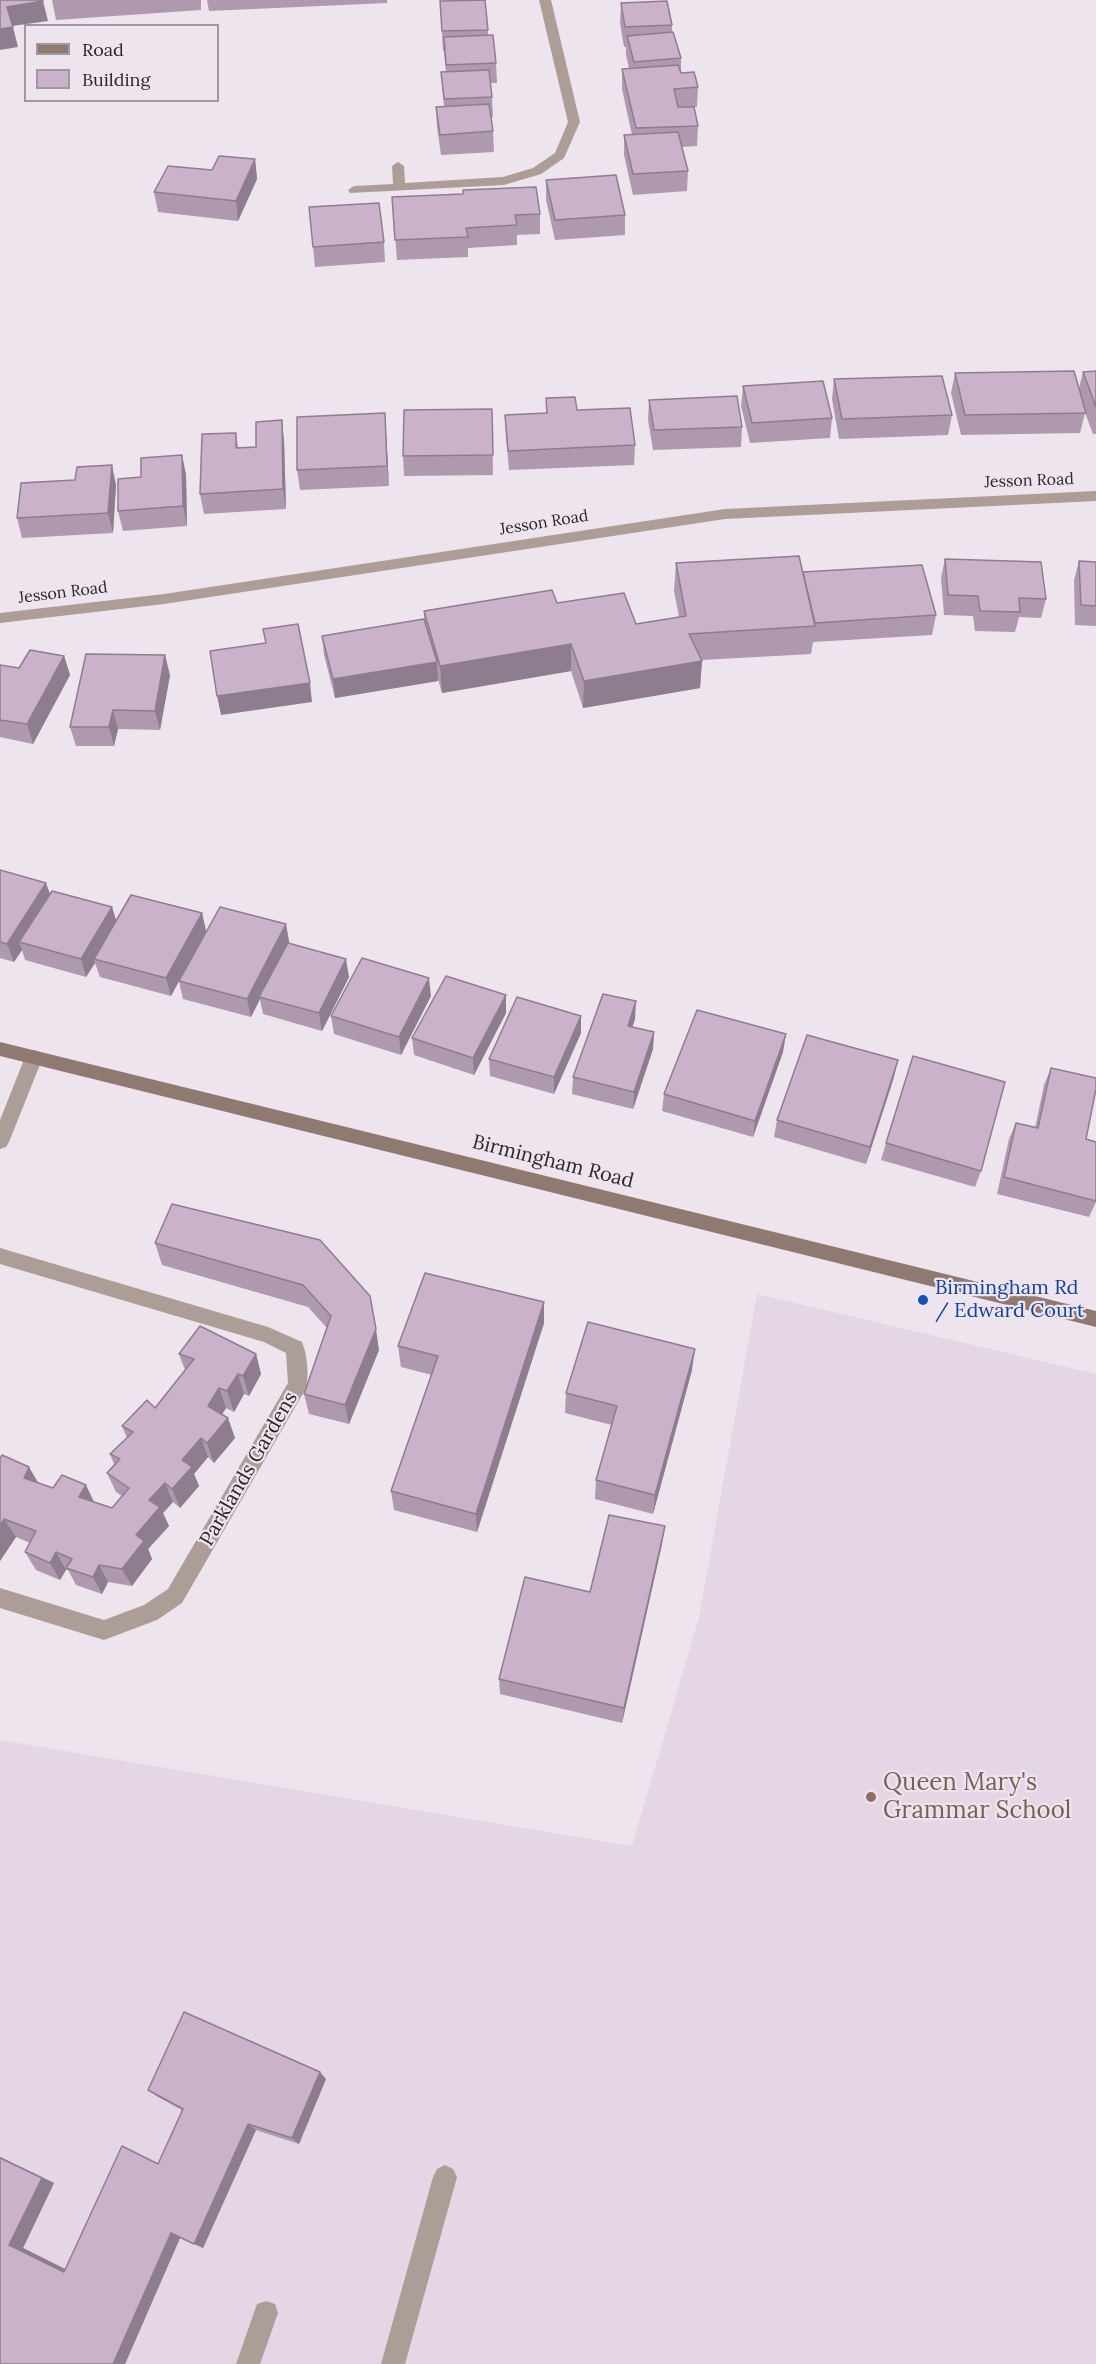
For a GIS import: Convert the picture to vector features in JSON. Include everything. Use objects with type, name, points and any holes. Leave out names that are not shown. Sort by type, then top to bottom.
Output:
[{"type":"street","points":[[354,190],[504,181],[537,171],[560,154],[574,122],[545,0]]},
{"type":"street","points":[[398,166],[399,187]]},
{"type":"street","name":"Jesson Road","points":[[0,618],[164,599],[725,514],[1096,496]]},
{"type":"street","name":"Birmingham Road","points":[[0,1049],[1096,1319]]},
{"type":"street","points":[[0,1142],[34,1057]]},
{"type":"street","name":"Parklands Gardens","points":[[0,1256],[268,1335],[295,1348],[298,1384],[175,1596],[150,1613],[104,1630],[0,1598]]},
{"type":"street","points":[[393,2364],[445,2177]]},
{"type":"street","points":[[248,2364],[266,2313]]},
{"type":"shaded area","name":"Queen Mary's Grammar School","points":[[757,1294],[1096,1374],[1096,2364],[0,2364],[0,1740],[632,1846],[699,1617]]},
{"type":"building","points":[[0,0],[43,1],[7,7],[13,27],[0,29]]},
{"type":"building","points":[[485,0],[488,30],[442,31],[440,1]]},
{"type":"building","points":[[667,1],[672,25],[625,27],[621,3]]},
{"type":"building","points":[[673,32],[681,58],[634,62],[627,36]]},
{"type":"building","points":[[493,35],[496,63],[446,65],[444,37]]},
{"type":"building","points":[[678,65],[681,73],[694,72],[698,87],[674,89],[678,107],[694,107],[698,126],[636,128],[622,69]]},
{"type":"building","points":[[489,70],[492,97],[444,99],[441,72]]},
{"type":"building","points":[[489,104],[493,131],[440,135],[436,107]]},
{"type":"building","points":[[678,132],[688,171],[633,174],[624,135]]},
{"type":"building","points":[[219,156],[255,159],[236,201],[154,192],[168,166],[212,170]]},
{"type":"building","points":[[616,175],[625,215],[555,220],[546,180]]},
{"type":"building","points":[[536,187],[540,214],[515,215],[517,225],[466,228],[468,237],[395,240],[392,197],[463,194],[463,190]]},
{"type":"building","points":[[379,203],[384,242],[313,247],[309,207]]},
{"type":"building","points":[[1074,371],[1086,413],[965,415],[955,373]]},
{"type":"building","points":[[1096,371],[1096,407],[1083,372]]},
{"type":"building","points":[[942,376],[952,415],[842,419],[834,379]]},
{"type":"building","points":[[823,381],[832,418],[752,423],[743,386]]},
{"type":"building","points":[[737,396],[742,427],[654,430],[649,400]]},
{"type":"building","points":[[575,397],[577,410],[630,408],[635,445],[508,451],[505,415],[547,413],[546,398]]},
{"type":"building","points":[[492,409],[493,455],[403,456],[404,410]]},
{"type":"building","points":[[385,413],[387,466],[297,470],[297,417]]},
{"type":"building","points":[[282,420],[283,489],[200,494],[202,434],[236,433],[236,448],[256,447],[256,422]]},
{"type":"building","points":[[182,455],[183,506],[118,511],[118,479],[141,477],[141,458]]},
{"type":"building","points":[[112,465],[108,513],[17,518],[21,483],[75,480],[77,467]]},
{"type":"building","points":[[799,556],[815,626],[689,634],[702,661],[584,681],[571,644],[440,666],[424,611],[552,590],[557,603],[624,593],[636,624],[686,616],[676,563]]},
{"type":"building","points":[[945,559],[1041,562],[1046,599],[1019,598],[1020,612],[980,611],[978,596],[948,595]]},
{"type":"building","points":[[1079,561],[1096,562],[1096,606],[1081,605]]},
{"type":"building","points":[[922,565],[936,615],[815,623],[803,572]]},
{"type":"building","points":[[424,619],[437,662],[333,679],[322,636]]},
{"type":"building","points":[[298,624],[310,683],[217,696],[210,651],[266,643],[263,629]]},
{"type":"building","points":[[30,650],[64,656],[27,724],[0,720],[0,665],[19,668]]},
{"type":"building","points":[[86,654],[165,655],[155,711],[113,710],[109,727],[70,727]]},
{"type":"building","points":[[0,870],[46,883],[7,944],[0,942]]},
{"type":"building","points":[[52,891],[112,907],[81,959],[19,942]]},
{"type":"building","points":[[131,895],[202,913],[166,978],[94,959]]},
{"type":"building","points":[[220,907],[286,924],[247,999],[179,981]]},
{"type":"building","points":[[288,943],[346,959],[319,1013],[259,997]]},
{"type":"building","points":[[362,958],[429,978],[399,1037],[331,1016]]},
{"type":"building","points":[[446,976],[506,995],[473,1058],[412,1038]]},
{"type":"building","points":[[603,994],[636,1001],[628,1026],[654,1032],[634,1092],[573,1077]]},
{"type":"building","points":[[517,997],[581,1016],[554,1077],[489,1059]]},
{"type":"building","points":[[697,1010],[786,1034],[755,1121],[664,1094]]},
{"type":"building","points":[[807,1035],[898,1060],[870,1147],[777,1120]]},
{"type":"building","points":[[913,1056],[1005,1082],[981,1171],[886,1143]]},
{"type":"building","points":[[1051,1068],[1096,1078],[1086,1139],[1096,1142],[1096,1201],[1004,1177],[1016,1123],[1038,1128]]},
{"type":"building","points":[[172,1204],[320,1240],[370,1296],[376,1329],[345,1405],[304,1394],[331,1316],[303,1285],[155,1243]]},
{"type":"building","points":[[425,1273],[544,1302],[476,1514],[391,1491],[438,1356],[398,1346]]},
{"type":"building","points":[[588,1322],[695,1349],[655,1495],[596,1480],[617,1406],[566,1393]]},
{"type":"building","points":[[200,1326],[256,1354],[243,1376],[238,1374],[227,1391],[219,1388],[208,1406],[228,1418],[207,1443],[201,1438],[182,1460],[192,1467],[172,1489],[165,1483],[149,1500],[160,1507],[136,1535],[144,1541],[122,1569],[99,1565],[93,1577],[66,1568],[72,1559],[56,1552],[50,1563],[25,1552],[36,1531],[4,1519],[0,1526],[0,1458],[2,1455],[29,1467],[24,1478],[53,1488],[62,1475],[86,1485],[79,1497],[112,1508],[129,1488],[107,1473],[120,1459],[110,1454],[133,1432],[122,1426],[147,1400],[155,1408],[194,1359],[179,1354]]},
{"type":"building","points":[[609,1515],[665,1526],[624,1708],[499,1679],[525,1577],[590,1592]]},
{"type":"building","points":[[184,2012],[320,2072],[292,2138],[248,2124],[194,2244],[171,2233],[113,2364],[0,2364],[0,2158],[42,2178],[9,2245],[64,2272],[122,2146],[158,2164],[183,2109],[148,2090]]},
{"type":"place","name":"Birmingham Rd / Edward Court","points":[[923,1300]]},
{"type":"place","name":"Queen Mary's Grammar School","points":[[871,1797]]}]
